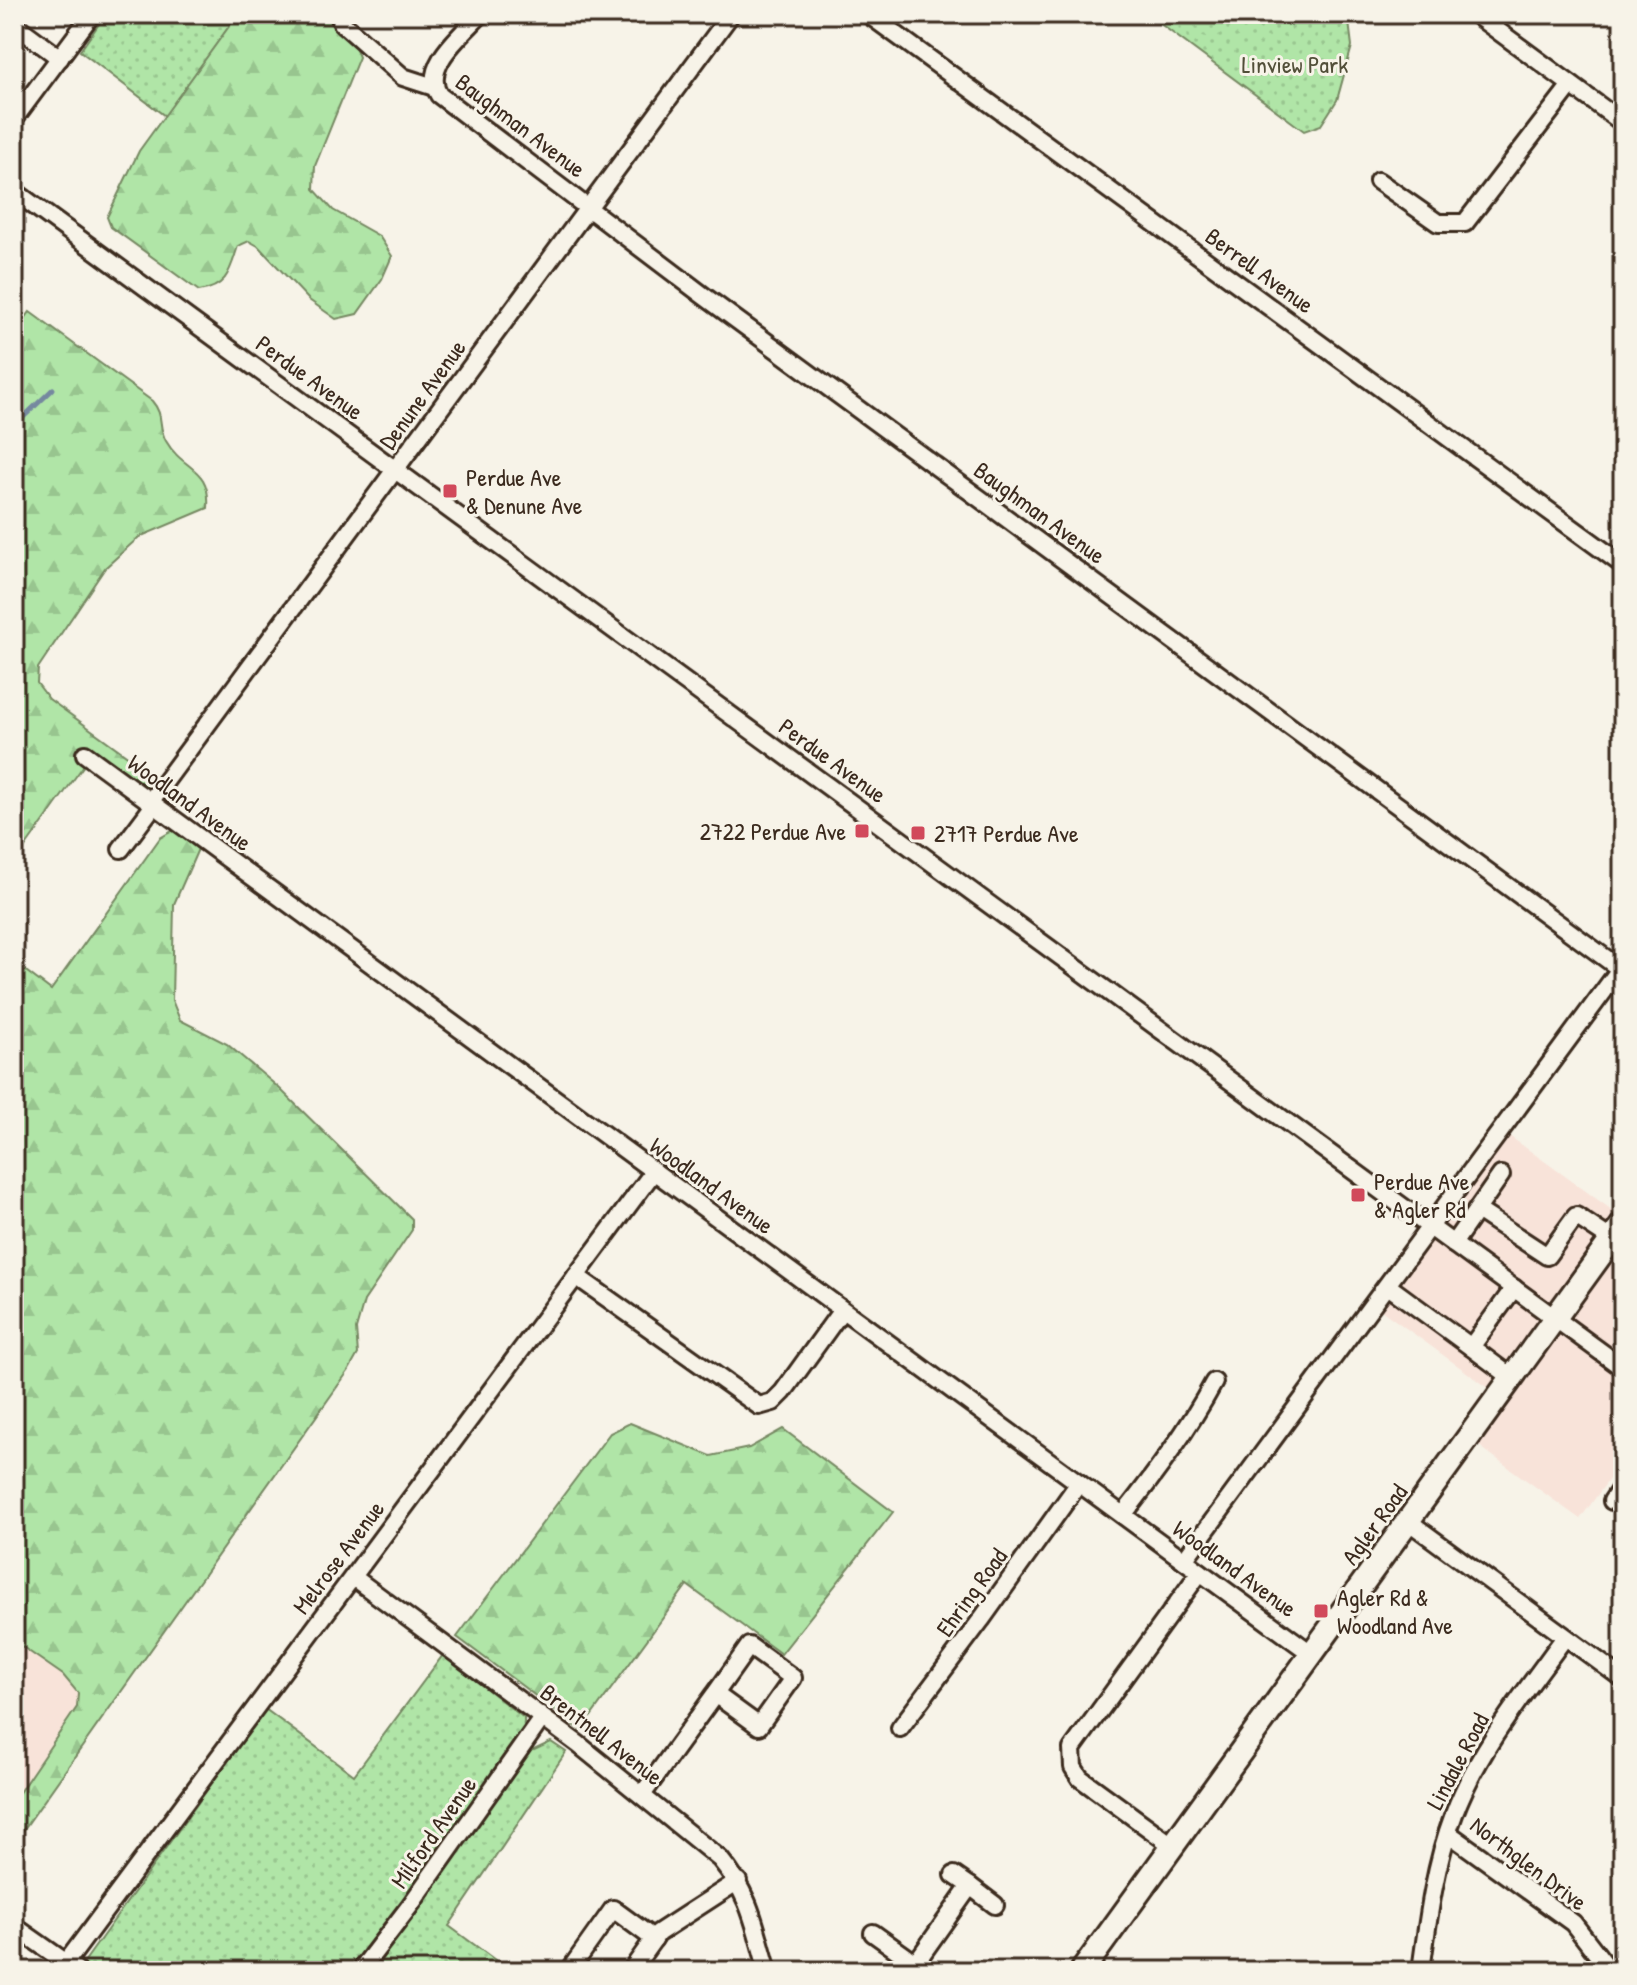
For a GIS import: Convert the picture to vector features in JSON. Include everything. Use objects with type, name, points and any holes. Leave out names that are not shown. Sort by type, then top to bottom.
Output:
[{"type":"main road","name":"Agler Road","points":[[1082,1971],[1617,1232]]},
{"type":"street","points":[[14,119],[92,14]]},
{"type":"street","name":"Baughman Avenue","points":[[338,14],[342,23],[403,77],[434,87]]},
{"type":"street","name":"Baughman Avenue","points":[[481,14],[435,70],[434,87],[439,95],[704,296],[1622,968]]},
{"type":"street","name":"Denune Avenue","points":[[121,849],[731,14]]},
{"type":"street","name":"Berrell Avenue","points":[[868,14],[1623,565]]},
{"type":"street","points":[[1475,14],[1623,123]]},
{"type":"street","points":[[14,24],[60,58]]},
{"type":"street","points":[[1378,181],[1438,223],[1465,223],[1571,85]]},
{"type":"street","name":"Perdue Avenue","points":[[14,191],[1623,1368]]},
{"type":"street","name":"Woodland Avenue","points":[[85,754],[1312,1654]]},
{"type":"street","points":[[1184,1560],[1622,968]]},
{"type":"street","name":"Melrose Avenue","points":[[68,1968],[654,1171]]},
{"type":"street","points":[[1453,1244],[1501,1175]]},
{"type":"street","points":[[1477,1210],[1547,1256],[1576,1216],[1617,1232]]},
{"type":"street","points":[[576,1276],[759,1406],[773,1402],[783,1392],[842,1310]]},
{"type":"street","points":[[1388,1286],[1511,1377]]},
{"type":"street","points":[[1471,1347],[1514,1288]]},
{"type":"street","points":[[1123,1515],[1161,1466],[1214,1382]]},
{"type":"street","name":"Ehring Road","points":[[900,1728],[1079,1483]]},
{"type":"street","points":[[1612,1501],[1623,1485]]},
{"type":"street","points":[[1408,1521],[1623,1679]]},
{"type":"street","points":[[1173,1846],[1080,1778],[1073,1767],[1072,1749],[1200,1572]]},
{"type":"street","name":"Brentnell Avenue","points":[[353,1577],[542,1718],[720,1859],[738,1881],[759,1934],[768,1971]]},
{"type":"street","name":"Lindale Road","points":[[1421,1971],[1431,1898],[1454,1812],[1496,1732],[1565,1637]]},
{"type":"street","points":[[642,1795],[749,1646],[793,1678],[759,1726],[715,1694]]},
{"type":"street","name":"Milford Avenue","points":[[360,1971],[409,1907],[542,1718]]},
{"type":"street","name":"Northglen Drive","points":[[1448,1833],[1573,1923],[1610,1971]]},
{"type":"street","points":[[954,1875],[995,1905]]},
{"type":"street","points":[[631,1971],[658,1933],[738,1881]]},
{"type":"street","points":[[873,1933],[912,1967],[970,1886]]},
{"type":"street","points":[[569,1971],[613,1909],[654,1939]]},
{"type":"street","points":[[14,1926],[68,1968]]},
{"type":"shaded area","points":[[1501,1130],[1623,1218],[1623,1460],[1580,1519],[1471,1440],[1501,1397],[1374,1305]]},
{"type":"shaded area","points":[[14,1641],[63,1675],[78,1693],[77,1707],[14,1800]]},
{"type":"green space","points":[[106,14],[238,14],[165,116],[80,51]]},
{"type":"green space","points":[[238,14],[322,14],[352,39],[359,57],[315,166],[314,189],[333,210],[379,236],[392,256],[382,279],[357,314],[336,319],[309,300],[258,246],[249,241],[238,246],[230,270],[222,281],[199,291],[111,227],[107,217],[139,151]]},
{"type":"green space","name":"Linview Park","points":[[1147,14],[1348,14],[1352,46],[1337,100],[1321,125],[1304,131]]},
{"type":"green space","points":[[30,312],[152,401],[166,441],[201,476],[208,494],[208,508],[139,537],[105,568],[38,668],[37,683],[49,699],[155,776],[151,790],[140,791],[89,758],[14,863],[14,333]]},
{"type":"green space","points":[[174,830],[198,849],[174,904],[172,1000],[180,1020],[227,1044],[279,1088],[412,1219],[412,1230],[364,1301],[356,1329],[358,1354],[349,1370],[14,1843],[14,1800],[77,1707],[78,1693],[63,1675],[14,1641],[14,962],[51,990],[160,838]]},
{"type":"green space","points":[[630,1423],[711,1456],[749,1448],[783,1429],[893,1512],[781,1654],[687,1585],[581,1730],[457,1637],[610,1433]]},
{"type":"green space","points":[[443,1655],[524,1718],[524,1744],[534,1750],[551,1742],[566,1752],[449,1926],[510,1971],[89,1971],[82,1965],[265,1709],[354,1775]]},
{"type":"waterway","points":[[14,426],[53,389]]},
{"type":"place","name":"Perdue Ave & Denune Ave","points":[[450,491]]},
{"type":"place","name":"2722 Perdue Ave","points":[[862,831]]},
{"type":"place","name":"2717 Perdue Ave","points":[[918,833]]},
{"type":"place","name":"Perdue Ave & Agler Rd","points":[[1358,1195]]},
{"type":"place","name":"Agler Rd & Woodland Ave","points":[[1321,1611]]}]
